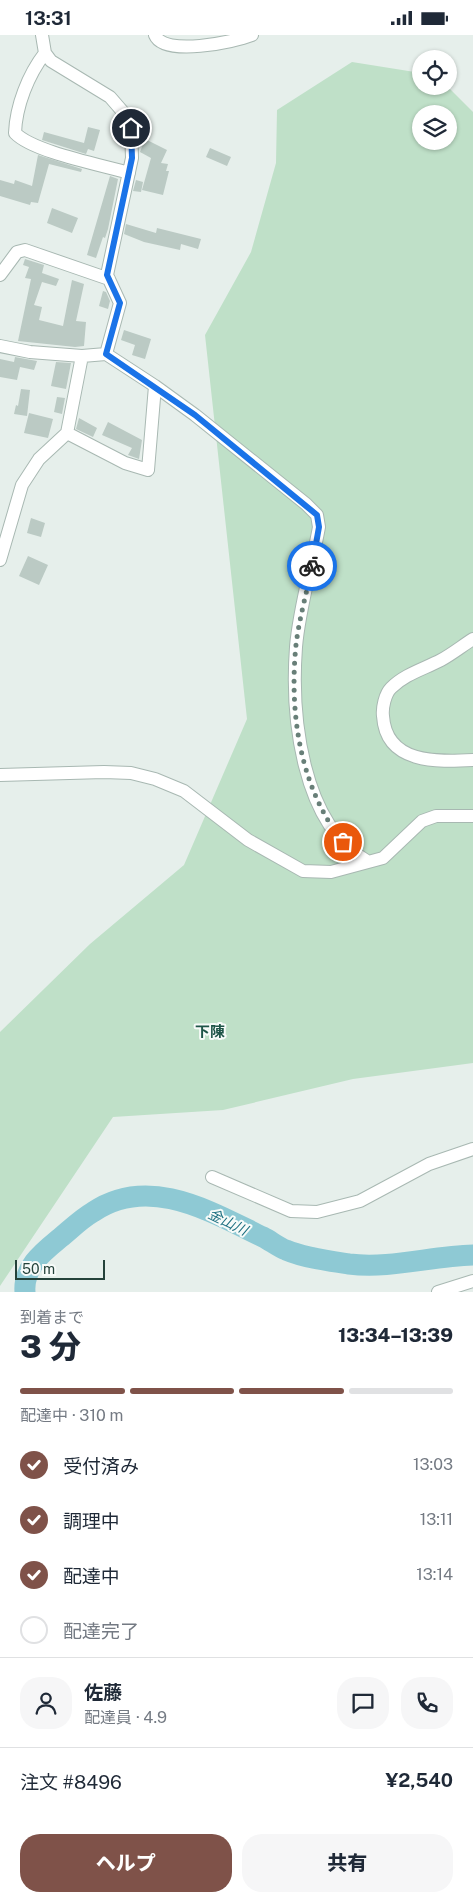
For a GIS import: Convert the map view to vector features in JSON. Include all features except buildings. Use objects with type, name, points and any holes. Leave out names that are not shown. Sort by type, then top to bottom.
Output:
[{"type":"street","points":[[42,35],[44,53],[51,61],[110,97],[124,112],[131,128],[132,158],[107,275],[120,303],[106,354]]},
{"type":"street","points":[[155,35],[164,45],[175,47],[236,42],[252,35]]},
{"type":"street","points":[[44,53],[33,69],[16,121],[15,133],[22,139],[51,151],[129,173]]},
{"type":"street","points":[[0,275],[17,252],[25,250],[109,279]]},
{"type":"street","points":[[0,346],[30,352],[82,356],[106,354],[195,415],[317,515],[319,527],[296,645],[294,699],[304,765],[316,799],[334,831],[352,853],[367,861]]},
{"type":"street","points":[[0,560],[13,522],[22,485],[39,459],[67,433],[82,356]]},
{"type":"street","points":[[67,433],[125,463],[148,470],[155,386]]},
{"type":"street","points":[[473,639],[443,659],[402,678],[389,689],[382,710],[384,728],[393,746],[415,757],[437,762],[473,760]]},
{"type":"street","points":[[0,775],[131,773],[155,779],[184,791],[248,840],[303,871],[331,873],[367,861],[383,858],[422,821],[436,816],[473,816]]},
{"type":"street","points":[[212,1177],[291,1211],[317,1212],[360,1201],[429,1164],[473,1149]]},
{"type":"street","points":[[438,1292],[473,1281]]},
{"type":"green space","points":[[352,62],[412,72],[412,95],[456,95],[473,112],[473,1063],[353,1079],[223,1110],[113,1117],[0,1286],[0,1032],[90,944],[184,865],[247,719],[205,335],[251,252],[276,163],[277,110]]},
{"type":"waterway","name":"金山川","points":[[25,1292],[27,1275],[35,1261],[47,1249],[93,1212],[114,1201],[136,1196],[180,1201],[201,1208],[286,1250],[325,1260],[349,1264],[380,1265],[473,1255]]},
{"type":"way so far","points":[[312,566],[296,645],[294,699],[304,765],[316,799],[334,831],[343,842]]},
{"type":"district","name":"下陳","points":[[210,1032]]},
{"type":"route","points":[[131,128],[132,158],[107,275],[120,303],[106,354],[195,415],[306,504],[317,515],[319,527],[312,566]]}]
